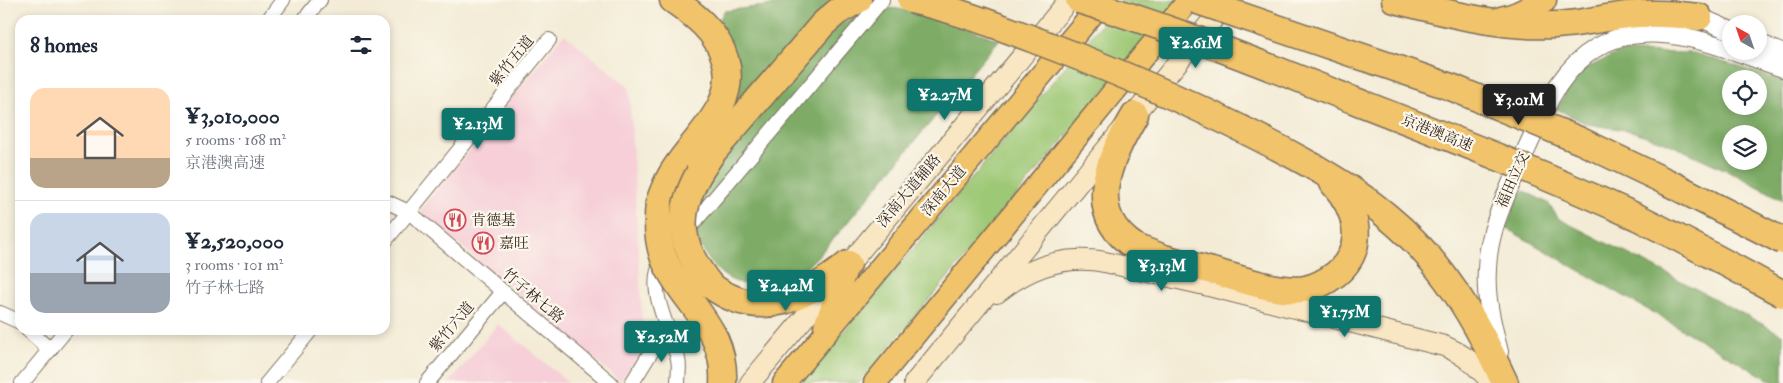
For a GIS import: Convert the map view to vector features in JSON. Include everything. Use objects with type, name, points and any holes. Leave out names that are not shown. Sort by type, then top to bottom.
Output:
[{"type":"highway","points":[[673,0],[692,14],[715,37],[722,49],[726,63],[727,89],[720,108],[672,174],[664,189],[659,203],[658,230],[664,259],[673,278],[716,337],[724,373],[723,383]]},
{"type":"highway","points":[[911,0],[1008,30],[1086,59],[1176,97],[1273,144],[1356,193],[1388,217],[1446,276],[1466,306],[1488,346],[1505,383]]},
{"type":"highway","name":"京港澳高速","points":[[1079,0],[1136,17],[1242,57],[1564,185],[1638,218],[1783,294]]},
{"type":"highway","points":[[1195,0],[1451,86],[1667,182],[1783,241]]},
{"type":"highway","points":[[1395,0],[1493,22],[1557,25],[1652,13],[1699,17]]},
{"type":"highway","points":[[1493,22],[1516,17],[1543,0]]},
{"type":"highway","points":[[847,6],[809,39],[712,153],[691,188],[684,206],[683,223],[690,255],[698,270],[710,285],[734,300],[762,304],[777,303],[807,292],[828,280],[848,264]]},
{"type":"highway","points":[[1135,115],[1109,166],[1105,197],[1110,220],[1115,229],[1128,243],[1132,257],[1164,258],[1208,278],[1291,290],[1306,289],[1329,280],[1348,260],[1354,249],[1356,237],[1353,215],[1341,192],[1316,168]]},
{"type":"main road","name":"深南大道辅路","points":[[750,383],[1069,0]]},
{"type":"main road","name":"深南大道","points":[[784,383],[1104,0]]},
{"type":"main road","points":[[875,383],[1188,0]]},
{"type":"main road","points":[[914,383],[1229,0]]},
{"type":"main road","points":[[1671,0],[1699,17]]},
{"type":"main road","points":[[969,316],[1015,280],[1031,271],[1048,265],[1132,257]]},
{"type":"main road","points":[[814,347],[828,318],[848,264]]},
{"type":"main road","points":[[1208,278],[1444,346],[1471,360],[1492,383]]},
{"type":"street","points":[[272,15],[283,0]]},
{"type":"street","points":[[308,15],[320,0]]},
{"type":"street","points":[[678,383],[678,362],[657,296],[657,270],[662,260],[882,0]]},
{"type":"street","points":[[1699,17],[1722,27]]},
{"type":"street","name":"福田立交","points":[[1505,383],[1490,314],[1487,268],[1490,243],[1496,218],[1550,97],[1559,82],[1572,67],[1590,52],[1607,42],[1640,34],[1670,33],[1722,47]]},
{"type":"street","name":"紫竹五道","points":[[390,235],[549,40]]},
{"type":"street","points":[[1768,47],[1783,54]]},
{"type":"street","points":[[1760,60],[1783,68]]},
{"type":"street","name":"竹子林七路","points":[[390,202],[409,212],[611,383]]},
{"type":"street","name":"紫竹六道","points":[[427,383],[503,292]]},
{"type":"street","points":[[0,313],[15,319]]},
{"type":"street","points":[[632,383],[667,326]]},
{"type":"street","points":[[34,335],[50,350]]},
{"type":"street","points":[[22,383],[62,335]]},
{"type":"street","points":[[267,383],[307,335]]},
{"type":"shaded area","points":[[564,34],[629,87],[644,352],[620,381],[420,211]]},
{"type":"shaded area","points":[[498,324],[569,383],[449,383]]},
{"type":"green space","points":[[813,0],[837,0],[732,112],[740,87],[741,76],[737,57],[717,25],[724,11]]},
{"type":"green space","points":[[1121,0],[1178,0],[859,383],[801,383]]},
{"type":"green space","points":[[876,8],[907,10],[923,14],[999,40],[831,242],[808,266],[789,278],[776,282],[753,285],[733,281],[724,276],[709,260],[696,237],[696,213],[705,181],[829,33],[851,18]]},
{"type":"green space","points":[[1620,52],[1694,53],[1748,70],[1722,70],[1722,115],[1767,115],[1767,76],[1783,81],[1783,200],[1726,170],[1767,170],[1767,125],[1722,125],[1722,168],[1665,142],[1631,131],[1587,124],[1557,109],[1577,73]]},
{"type":"green space","points":[[1524,191],[1548,203],[1559,219],[1783,335],[1783,383],[1775,383],[1506,228],[1519,194]]},
{"type":"place","name":"肯德基","points":[[455,220]]},
{"type":"place","name":"嘉旺","points":[[483,243]]}]
